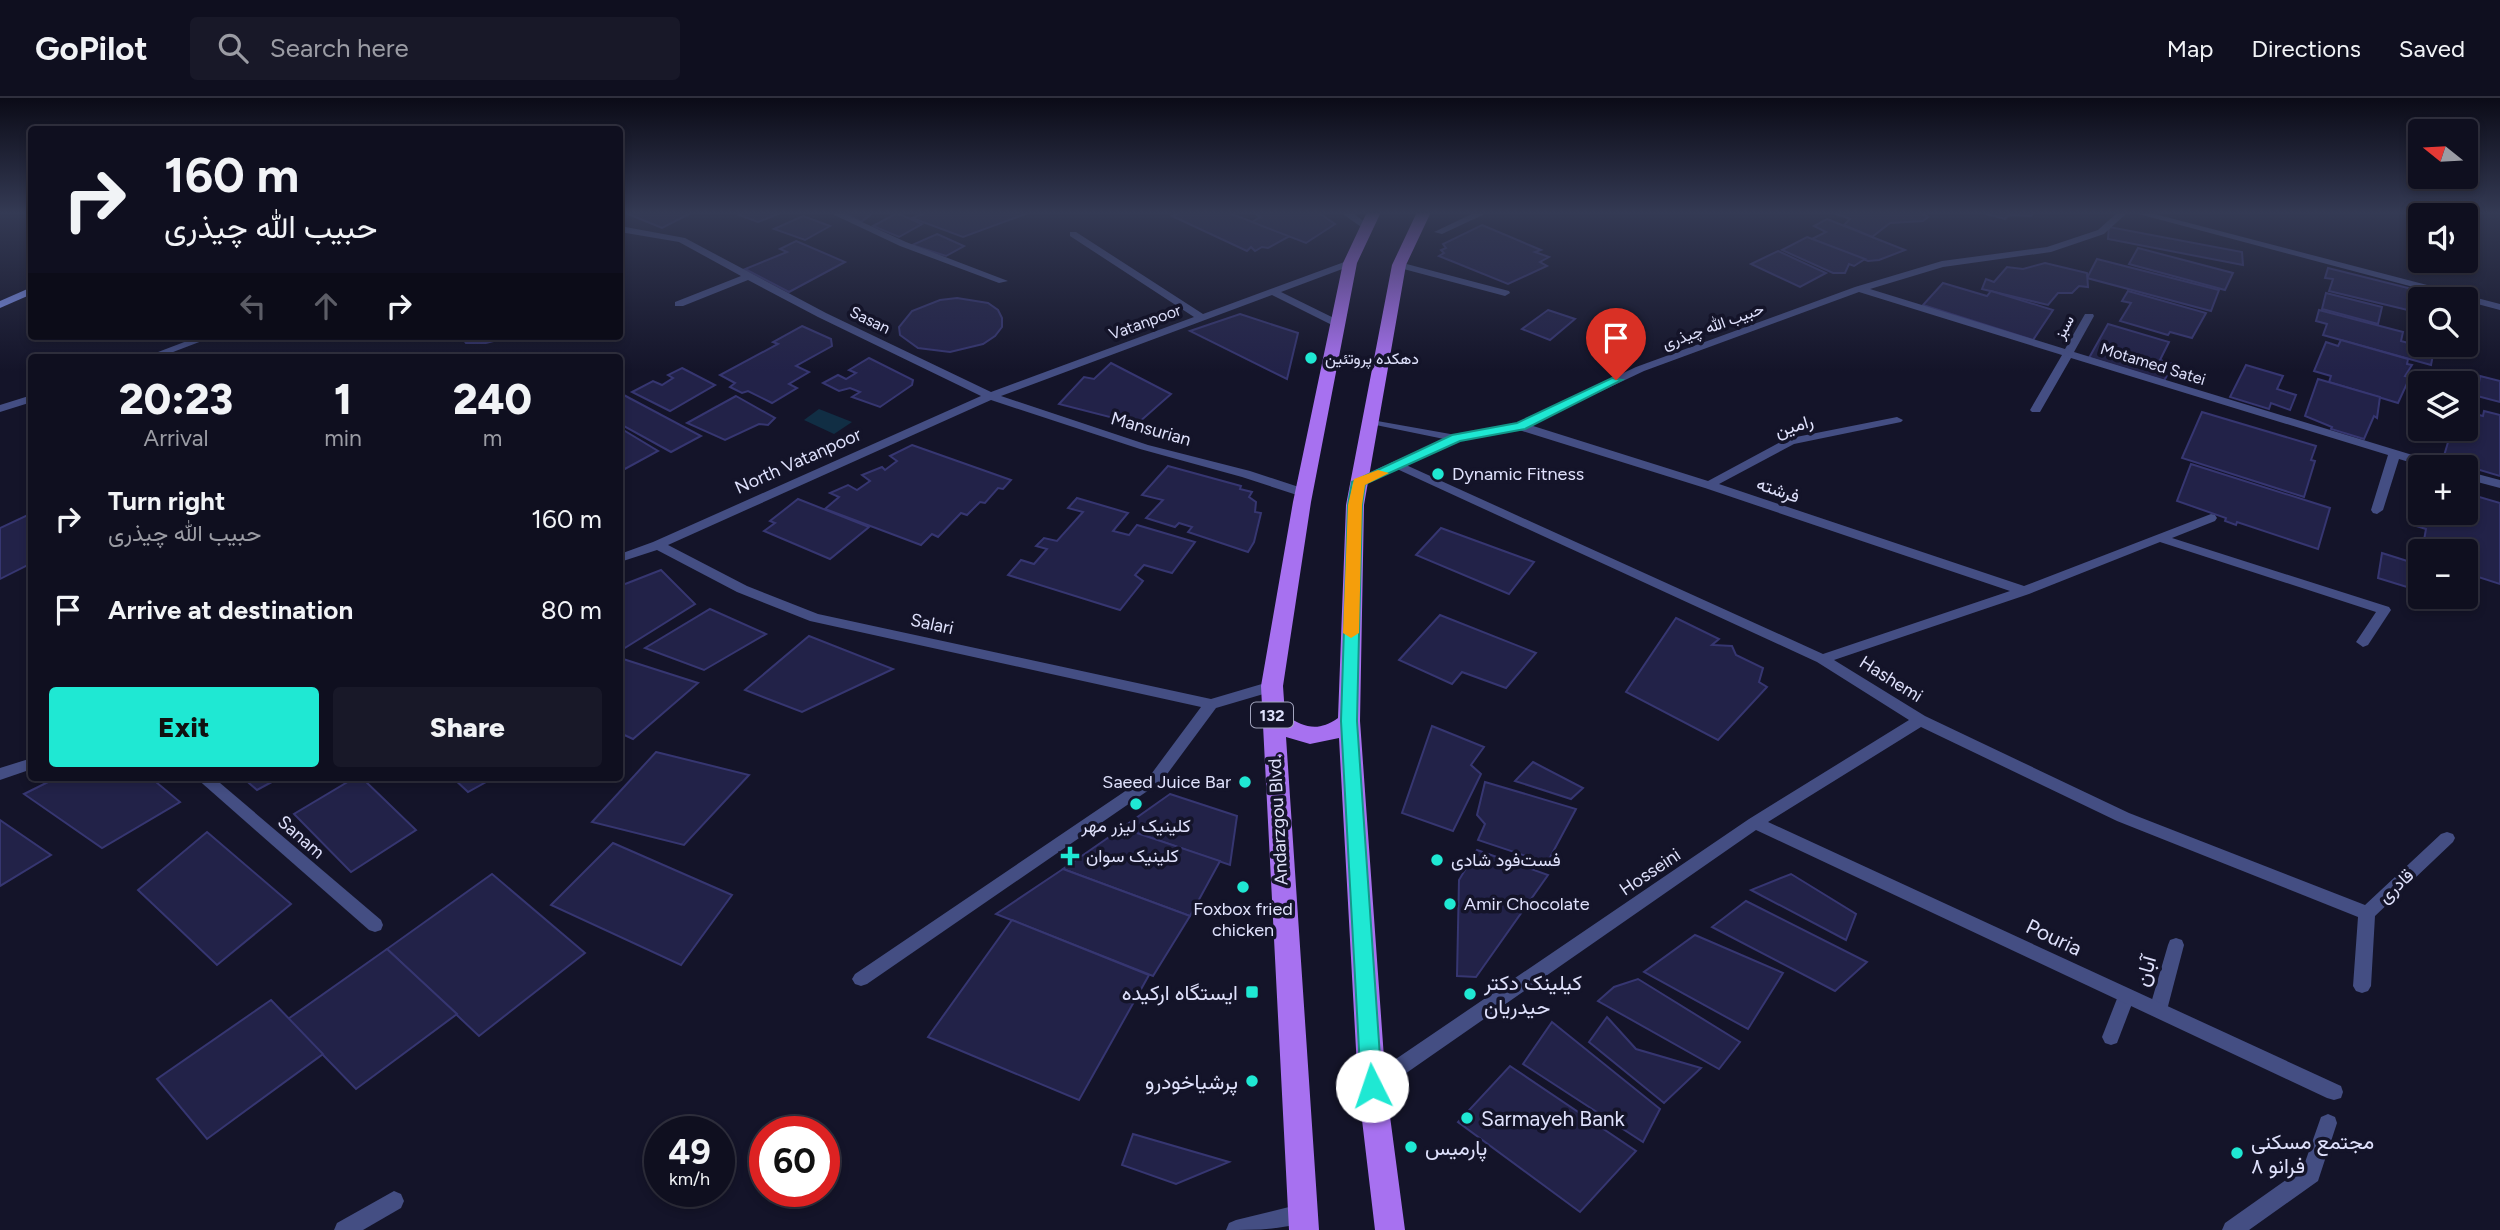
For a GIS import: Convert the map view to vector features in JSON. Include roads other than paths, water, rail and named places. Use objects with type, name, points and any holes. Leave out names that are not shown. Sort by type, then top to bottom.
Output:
[{"type":"main road","name":"Andarzgou Blvd.","points":[[1303,1222],[1272,685],[1304,493],[1350,265]]},
{"type":"main road","points":[[1390,1230],[1372,1086],[1349,721],[1355,505],[1399,265]]},
{"type":"main road","points":[[0,304],[28,292]]},
{"type":"main road","points":[[1272,718],[1297,733],[1317,737],[1330,735],[1349,721]]},
{"type":"street","name":"Sasan","points":[[731,265],[822,315],[990,396]]},
{"type":"street","points":[[959,265],[1003,281]]},
{"type":"street","points":[[1120,265],[1202,318]]},
{"type":"street","name":"Vatanpoor","points":[[990,396],[1345,265]]},
{"type":"street","points":[[1399,265],[1505,293]]},
{"type":"street","name":"حبیب الله چیذری","points":[[1359,482],[1456,438],[1520,426],[1640,369],[1859,289],[1939,265]]},
{"type":"street","points":[[2338,265],[2500,307]]},
{"type":"street","points":[[679,304],[751,275]]},
{"type":"street","name":"Motamed Satei","points":[[1859,289],[2408,459]]},
{"type":"street","points":[[1273,292],[1338,324]]},
{"type":"street","name":"سبز","points":[[2036,410],[2089,316]]},
{"type":"street","points":[[159,354],[199,340]]},
{"type":"street","name":"Mansurian","points":[[990,396],[1144,447],[1246,474],[1304,493]]},
{"type":"street","name":"North Vatanpoor","points":[[623,557],[658,545],[990,396]]},
{"type":"street","points":[[0,409],[28,399]]},
{"type":"street","name":"رامین","points":[[1709,485],[1790,441],[1897,420]]},
{"type":"street","points":[[1370,421],[1456,438]]},
{"type":"street","name":"فرشته","points":[[1520,426],[1709,485],[2024,591]]},
{"type":"street","points":[[2377,510],[2394,455]]},
{"type":"street","name":"Hashemi","points":[[1399,466],[1822,659],[1920,720],[2123,817],[2367,913]]},
{"type":"street","points":[[2478,478],[2500,484]]},
{"type":"street","points":[[1822,659],[2024,591],[2211,518]]},
{"type":"street","points":[[2160,538],[2384,610],[2363,642]]},
{"type":"street","name":"Salari","points":[[658,545],[742,589],[815,618],[1211,704],[1272,685]]},
{"type":"street","points":[[861,979],[1157,777],[1211,704]]},
{"type":"street","name":"Hosseini","points":[[1372,1086],[1755,823],[1920,720]]},
{"type":"street","points":[[0,774],[28,764]]},
{"type":"street","name":"Sanam","points":[[208,781],[375,925]]},
{"type":"street","name":"Pouria","points":[[1755,823],[2334,1091]]},
{"type":"street","name":"قادری","points":[[2362,986],[2367,913],[2447,838]]},
{"type":"street","name":"آبان","points":[[2158,1010],[2176,945]]},
{"type":"street","points":[[2111,1037],[2126,996]]},
{"type":"street","points":[[2232,1230],[2311,1174],[2328,1123]]},
{"type":"street","points":[[344,1230],[394,1201]]},
{"type":"street","points":[[1236,1230],[1303,1222]]},
{"type":"water","points":[[819,409],[852,422],[834,434],[804,420]]},
{"type":"place","name":"دهکده پروتئین","points":[[1311,358]]},
{"type":"place","name":"Dynamic Fitness","points":[[1438,474]]},
{"type":"place","name":"Saeed Juice Bar","points":[[1245,782]]},
{"type":"place","name":"کلینیک لیزر مهر","points":[[1136,804]]},
{"type":"place","name":"کلینیک سوان","points":[[1070,856]]},
{"type":"place","name":"فست‌فود شادی","points":[[1437,860]]},
{"type":"place","name":"Foxbox fried chicken","points":[[1243,887]]},
{"type":"place","name":"Amir Chocolate","points":[[1450,904]]},
{"type":"place","name":"ایستگاه ارکیده","points":[[1252,992]]},
{"type":"place","name":"کیلینک دکتر حیدریان","points":[[1470,994]]},
{"type":"place","name":"پرشیاخودرو","points":[[1252,1081]]},
{"type":"place","name":"Sarmayeh Bank","points":[[1467,1118]]},
{"type":"place","name":"پارمیس","points":[[1411,1147]]},
{"type":"place","name":"مجتمع مسکنی فرانو ۸","points":[[2237,1153]]}]
